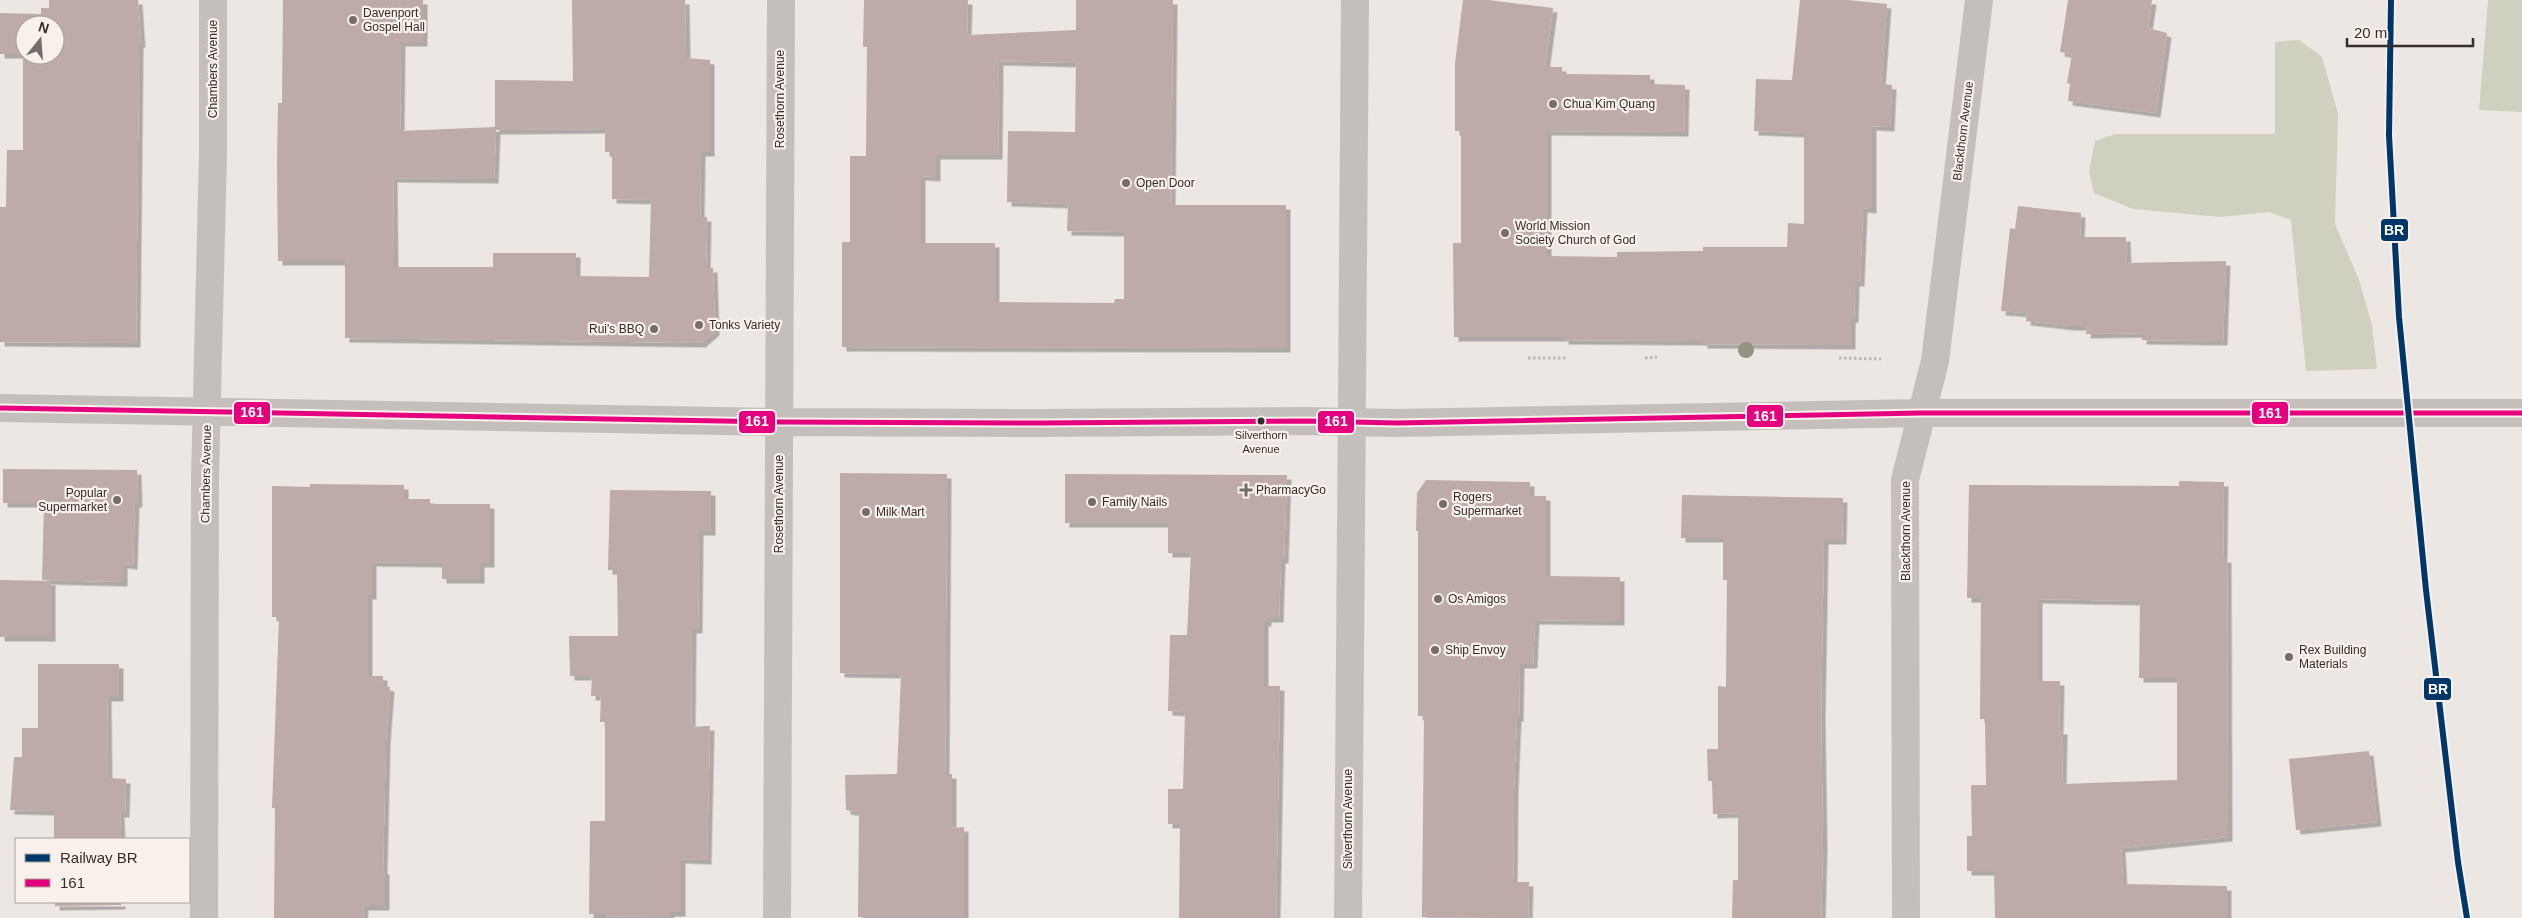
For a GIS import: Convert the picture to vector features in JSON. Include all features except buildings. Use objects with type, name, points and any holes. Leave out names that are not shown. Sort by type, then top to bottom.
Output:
[{"type":"street","name":"Chambers Avenue","points":[[204,918],[206,411],[213,153],[213,0]]},
{"type":"street","name":"Rosethorn Avenue","points":[[777,918],[781,0]]},
{"type":"street","name":"Silverthorn Avenue","points":[[1348,918],[1350,422],[1355,0]]},
{"type":"street","name":"Blackthorn Avenue","points":[[1906,918],[1905,480],[1935,360],[1979,0]]},
{"type":"street","points":[[0,408],[779,422],[1041,423],[1350,422],[1921,413],[2522,413]]},
{"type":"path","points":[[1646,358],[1657,357]]},
{"type":"path","points":[[1528,358],[1568,358]]},
{"type":"path","points":[[1839,358],[1881,359]]},
{"type":"green space","points":[[2488,0],[2522,0],[2522,112],[2479,110]]},
{"type":"green space","points":[[2299,40],[2322,57],[2338,114],[2335,224],[2359,280],[2372,325],[2377,369],[2306,371],[2291,220],[2268,212],[2221,217],[2133,209],[2094,193],[2089,171],[2095,141],[2115,134],[2275,134],[2275,42]]},
{"type":"rail line","name":"BR","points":[[2391,0],[2389,135],[2399,317],[2426,590],[2458,862],[2467,918]]},
{"type":"transit line","name":"161","points":[[0,408],[779,422],[1041,423],[1306,421],[1397,423],[1921,413],[2522,413]]},
{"type":"place","name":"Davenport Gospel Hall","points":[[353,20]]},
{"type":"place","name":"Chua Kim Quang","points":[[1553,104]]},
{"type":"place","name":"Open Door","points":[[1126,183]]},
{"type":"place","name":"World Mission Society Church of God","points":[[1505,233]]},
{"type":"place","name":"Tonks Variety","points":[[699,325]]},
{"type":"place","name":"Rui's BBQ","points":[[654,329]]},
{"type":"place","name":"Silverthorn Avenue","points":[[1261,421]]},
{"type":"place","name":"PharmacyGo","points":[[1246,490]]},
{"type":"place","name":"Popular Supermarket","points":[[117,500]]},
{"type":"place","name":"Family Nails","points":[[1092,502]]},
{"type":"place","name":"Rogers Supermarket","points":[[1443,504]]},
{"type":"place","name":"Milk Mart","points":[[866,512]]},
{"type":"place","name":"Os Amigos","points":[[1438,599]]},
{"type":"place","name":"Ship Envoy","points":[[1435,650]]},
{"type":"place","name":"Rex Building Materials","points":[[2289,657]]}]
